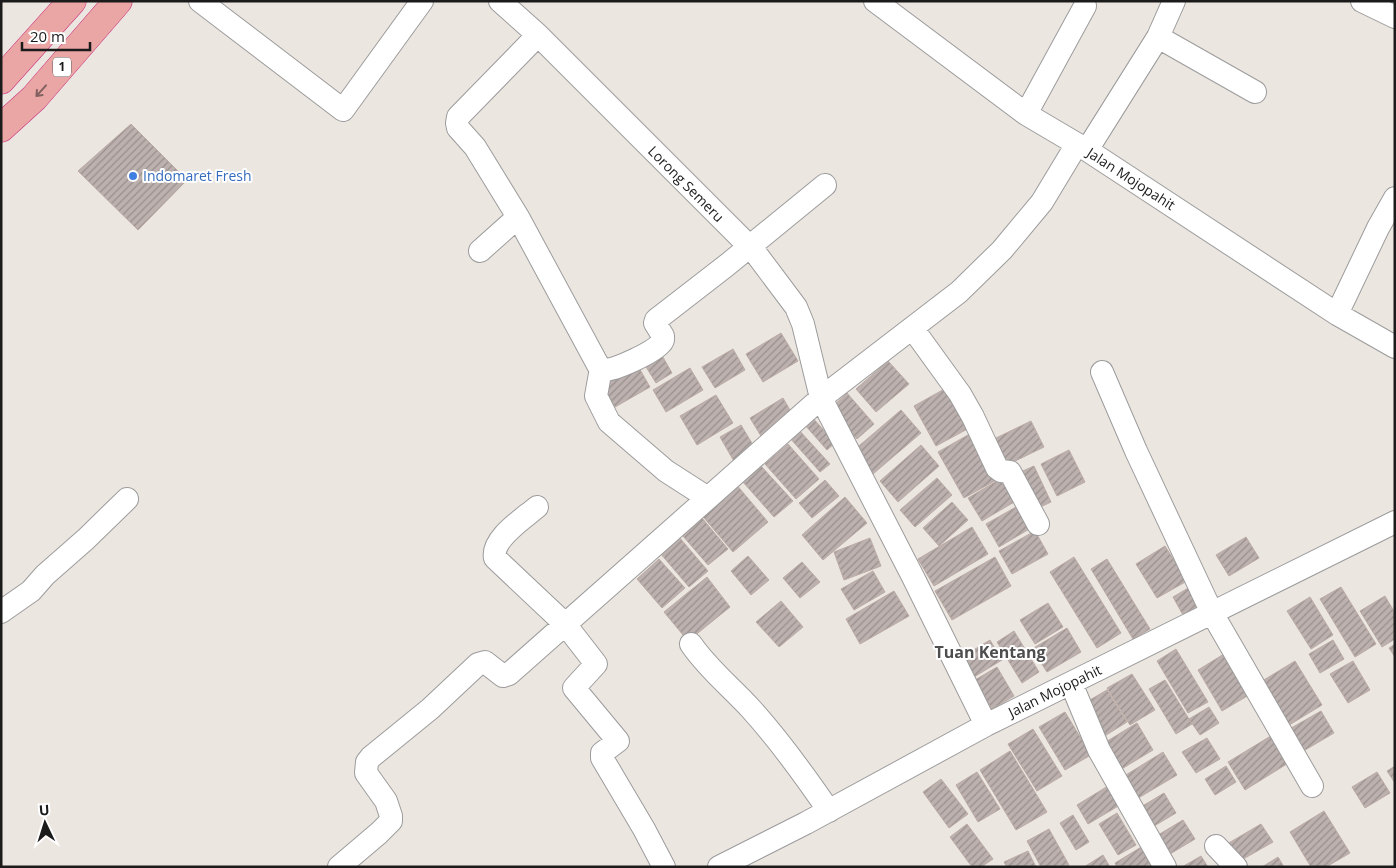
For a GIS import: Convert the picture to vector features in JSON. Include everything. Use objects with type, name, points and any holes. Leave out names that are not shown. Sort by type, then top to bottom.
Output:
[{"type":"highway","name":"1","points":[[1,128],[34,98],[118,1]]},
{"type":"highway","points":[[1,80],[69,5],[94,31]]},
{"type":"street","points":[[200,1],[344,110],[422,1]]},
{"type":"street","name":"Lorong Semeru","points":[[500,1],[538,36],[749,246],[799,312],[821,398],[986,725]]},
{"type":"street","name":"Jalan Mojopahit","points":[[875,1],[1026,114],[1082,147],[1337,314],[1395,347]]},
{"type":"street","points":[[339,867],[379,834],[391,821],[386,801],[366,773],[365,768],[371,757],[430,709],[478,664],[485,662],[500,674],[506,676],[821,398],[959,292],[1002,250],[1042,202],[1158,38],[1174,1]]},
{"type":"street","points":[[1362,1],[1395,17]]},
{"type":"street","points":[[1026,114],[1086,6]]},
{"type":"street","points":[[538,36],[458,117],[456,123],[458,128],[475,147],[518,217],[601,368],[596,396],[609,422],[666,470],[708,498]]},
{"type":"street","points":[[1158,38],[1255,92]]},
{"type":"street","points":[[601,368],[611,370],[653,350],[661,344],[663,336],[655,320],[727,265],[825,185]]},
{"type":"street","points":[[1337,314],[1378,228],[1395,198]]},
{"type":"street","points":[[480,251],[518,217]]},
{"type":"street","points":[[913,329],[960,394],[997,468],[1001,471],[1010,472],[1038,524]]},
{"type":"street","points":[[1102,372],[1136,451],[1212,613],[1312,786]]},
{"type":"street","points":[[1,612],[31,591],[45,575],[92,534],[127,499]]},
{"type":"street","points":[[537,507],[498,541],[494,558],[565,624],[596,664],[574,688],[618,741],[602,753],[602,758],[664,867]]},
{"type":"street","name":"Jalan Mojopahit","points":[[719,867],[986,725],[1395,522]]},
{"type":"street","points":[[691,644],[712,671],[743,700],[765,725],[829,810]]},
{"type":"street","points":[[1072,683],[1099,750],[1165,867]]},
{"type":"street","points":[[1216,846],[1236,867]]},
{"type":"building","name":"Indomaret Fresh","points":[[131,124],[187,180],[138,230],[78,171]]},
{"type":"building","points":[[781,333],[798,361],[763,382],[746,354]]},
{"type":"building","points":[[733,349],[745,370],[715,388],[702,367]]},
{"type":"building","points":[[660,352],[672,373],[656,383],[643,362]]},
{"type":"building","points":[[635,361],[650,387],[615,407],[600,381]]},
{"type":"building","points":[[888,361],[909,384],[876,412],[856,389]]},
{"type":"building","points":[[690,368],[703,390],[666,412],[653,390]]},
{"type":"building","points":[[948,387],[971,427],[936,446],[914,406]]},
{"type":"building","points":[[847,393],[874,424],[857,439],[830,409]]},
{"type":"building","points":[[716,395],[733,423],[697,445],[680,416]]},
{"type":"building","points":[[783,398],[794,417],[761,436],[750,418]]},
{"type":"building","points":[[901,410],[921,433],[873,474],[853,451]]},
{"type":"building","points":[[812,417],[835,443],[827,450],[804,424]]},
{"type":"building","points":[[1031,421],[1044,447],[1007,465],[994,439]]},
{"type":"building","points":[[741,425],[756,450],[735,463],[720,437]]},
{"type":"building","points":[[798,429],[830,464],[820,472],[789,437]]},
{"type":"building","points":[[975,431],[1000,478],[964,498],[938,452]]},
{"type":"building","points":[[788,444],[819,479],[796,499],[765,464]]},
{"type":"building","points":[[921,445],[939,466],[898,502],[880,481]]},
{"type":"building","points":[[1069,450],[1085,482],[1057,496],[1041,464]]},
{"type":"building","points":[[761,466],[793,501],[774,517],[743,482]]},
{"type":"building","points":[[1034,466],[1051,502],[1034,510],[1016,474]]},
{"type":"building","points":[[1007,475],[1021,498],[982,521],[968,498]]},
{"type":"building","points":[[937,478],[952,495],[915,527],[900,510]]},
{"type":"building","points":[[825,480],[839,496],[812,518],[799,503]]},
{"type":"building","points":[[735,483],[768,522],[733,552],[700,513]]},
{"type":"building","points":[[845,497],[867,523],[823,560],[802,535]]},
{"type":"building","points":[[952,502],[968,520],[939,546],[923,528]]},
{"type":"building","points":[[1023,503],[1036,525],[999,547],[986,524]]},
{"type":"building","points":[[702,518],[728,549],[708,565],[682,535]]},
{"type":"building","points":[[972,527],[988,554],[934,586],[918,559]]},
{"type":"building","points":[[1035,531],[1048,554],[1012,574],[999,551]]},
{"type":"building","points":[[679,537],[708,571],[689,587],[660,553]]},
{"type":"building","points":[[1246,537],[1259,558],[1229,576],[1216,555]]},
{"type":"building","points":[[870,538],[881,566],[844,580],[834,552]]},
{"type":"building","points":[[1165,546],[1187,581],[1157,598],[1136,564]]},
{"type":"building","points":[[748,556],[769,580],[751,595],[731,571]]},
{"type":"building","points":[[995,557],[1011,586],[952,620],[935,591]]},
{"type":"building","points":[[1074,557],[1121,633],[1097,648],[1050,572]]},
{"type":"building","points":[[659,559],[685,588],[662,608],[637,579]]},
{"type":"building","points":[[1107,559],[1150,629],[1133,639],[1091,569]]},
{"type":"building","points":[[802,562],[820,582],[800,598],[783,578]]},
{"type":"building","points":[[873,571],[885,592],[854,610],[841,589]]},
{"type":"building","points":[[707,577],[730,607],[688,641],[664,612]]},
{"type":"building","points":[[1190,587],[1201,604],[1183,615],[1173,597]]},
{"type":"building","points":[[1341,587],[1376,644],[1355,657],[1320,599]]},
{"type":"building","points":[[894,591],[909,616],[860,644],[846,619]]},
{"type":"building","points":[[1385,596],[1395,613],[1395,639],[1382,647],[1360,611]]},
{"type":"building","points":[[1310,597],[1333,635],[1311,649],[1287,611]]},
{"type":"building","points":[[781,601],[803,627],[779,647],[756,622]]},
{"type":"building","points":[[1048,603],[1063,627],[1035,644],[1020,620]]},
{"type":"building","points":[[1067,628],[1081,652],[1047,672],[1032,649]]},
{"type":"building","points":[[1014,631],[1039,672],[1022,683],[997,642]]},
{"type":"building","points":[[990,640],[1002,660],[974,677],[962,657]]},
{"type":"building","points":[[1333,640],[1344,659],[1320,673],[1309,654]]},
{"type":"building","points":[[1395,644],[1395,657],[1389,648]]},
{"type":"building","points":[[1176,649],[1208,702],[1188,713],[1157,661]]},
{"type":"building","points":[[1224,654],[1249,695],[1222,711],[1198,670]]},
{"type":"building","points":[[1295,661],[1322,705],[1281,730],[1254,686]]},
{"type":"building","points":[[1353,661],[1370,690],[1348,703],[1330,674]]},
{"type":"building","points":[[997,667],[1014,696],[992,709],[975,680]]},
{"type":"building","points":[[1132,674],[1155,710],[1130,725],[1107,688]]},
{"type":"building","points":[[1165,680],[1192,724],[1176,734],[1149,689]]},
{"type":"building","points":[[1107,690],[1127,722],[1103,737],[1083,704]]},
{"type":"building","points":[[1209,707],[1219,723],[1200,735],[1189,719]]},
{"type":"building","points":[[1321,711],[1334,733],[1300,753],[1286,731]]},
{"type":"building","points":[[1065,712],[1091,755],[1065,770],[1039,727]]},
{"type":"building","points":[[1137,723],[1153,750],[1115,773],[1099,746]]},
{"type":"building","points":[[1033,729],[1062,776],[1037,791],[1008,744]]},
{"type":"building","points":[[1274,734],[1290,762],[1245,790],[1228,762]]},
{"type":"building","points":[[1207,738],[1220,759],[1196,773],[1182,752]]},
{"type":"building","points":[[1010,751],[1047,812],[1016,830],[980,770]]},
{"type":"building","points":[[1163,752],[1177,775],[1135,800],[1121,778]]},
{"type":"building","points":[[1226,766],[1236,782],[1215,795],[1205,779]]},
{"type":"building","points":[[1395,766],[1395,783],[1387,771]]},
{"type":"building","points":[[977,772],[1000,809],[978,822],[956,785]]},
{"type":"building","points":[[1377,772],[1390,793],[1365,808],[1352,787]]},
{"type":"building","points":[[941,779],[968,814],[949,828],[923,792]]},
{"type":"building","points":[[1108,786],[1120,805],[1088,824],[1077,805]]},
{"type":"building","points":[[1164,793],[1176,813],[1149,829],[1136,810]]},
{"type":"building","points":[[1324,811],[1350,853],[1326,867],[1311,867],[1290,832]]},
{"type":"building","points":[[1117,813],[1136,845],[1118,855],[1099,824]]},
{"type":"building","points":[[1073,815],[1089,842],[1076,850],[1060,823]]},
{"type":"building","points":[[1183,820],[1195,839],[1165,857],[1153,838]]},
{"type":"building","points":[[967,824],[993,859],[981,867],[972,867],[950,837]]},
{"type":"building","points":[[1261,824],[1273,842],[1238,862],[1227,844]]},
{"type":"building","points":[[1049,829],[1069,865],[1066,867],[1041,867],[1027,841]]},
{"type":"building","points":[[1143,846],[1156,867],[1117,867],[1115,863]]},
{"type":"building","points":[[1028,851],[1036,867],[1007,867],[1004,862]]},
{"type":"building","points":[[1103,855],[1110,867],[1084,867]]},
{"type":"building","points":[[1201,856],[1208,867],[1182,867]]},
{"type":"building","points":[[1278,857],[1284,867],[1262,867]]},
{"type":"place","name":"Indomaret Fresh","points":[[133,176]]},
{"type":"district","name":"Tuan Kentang","points":[[990,652]]}]
